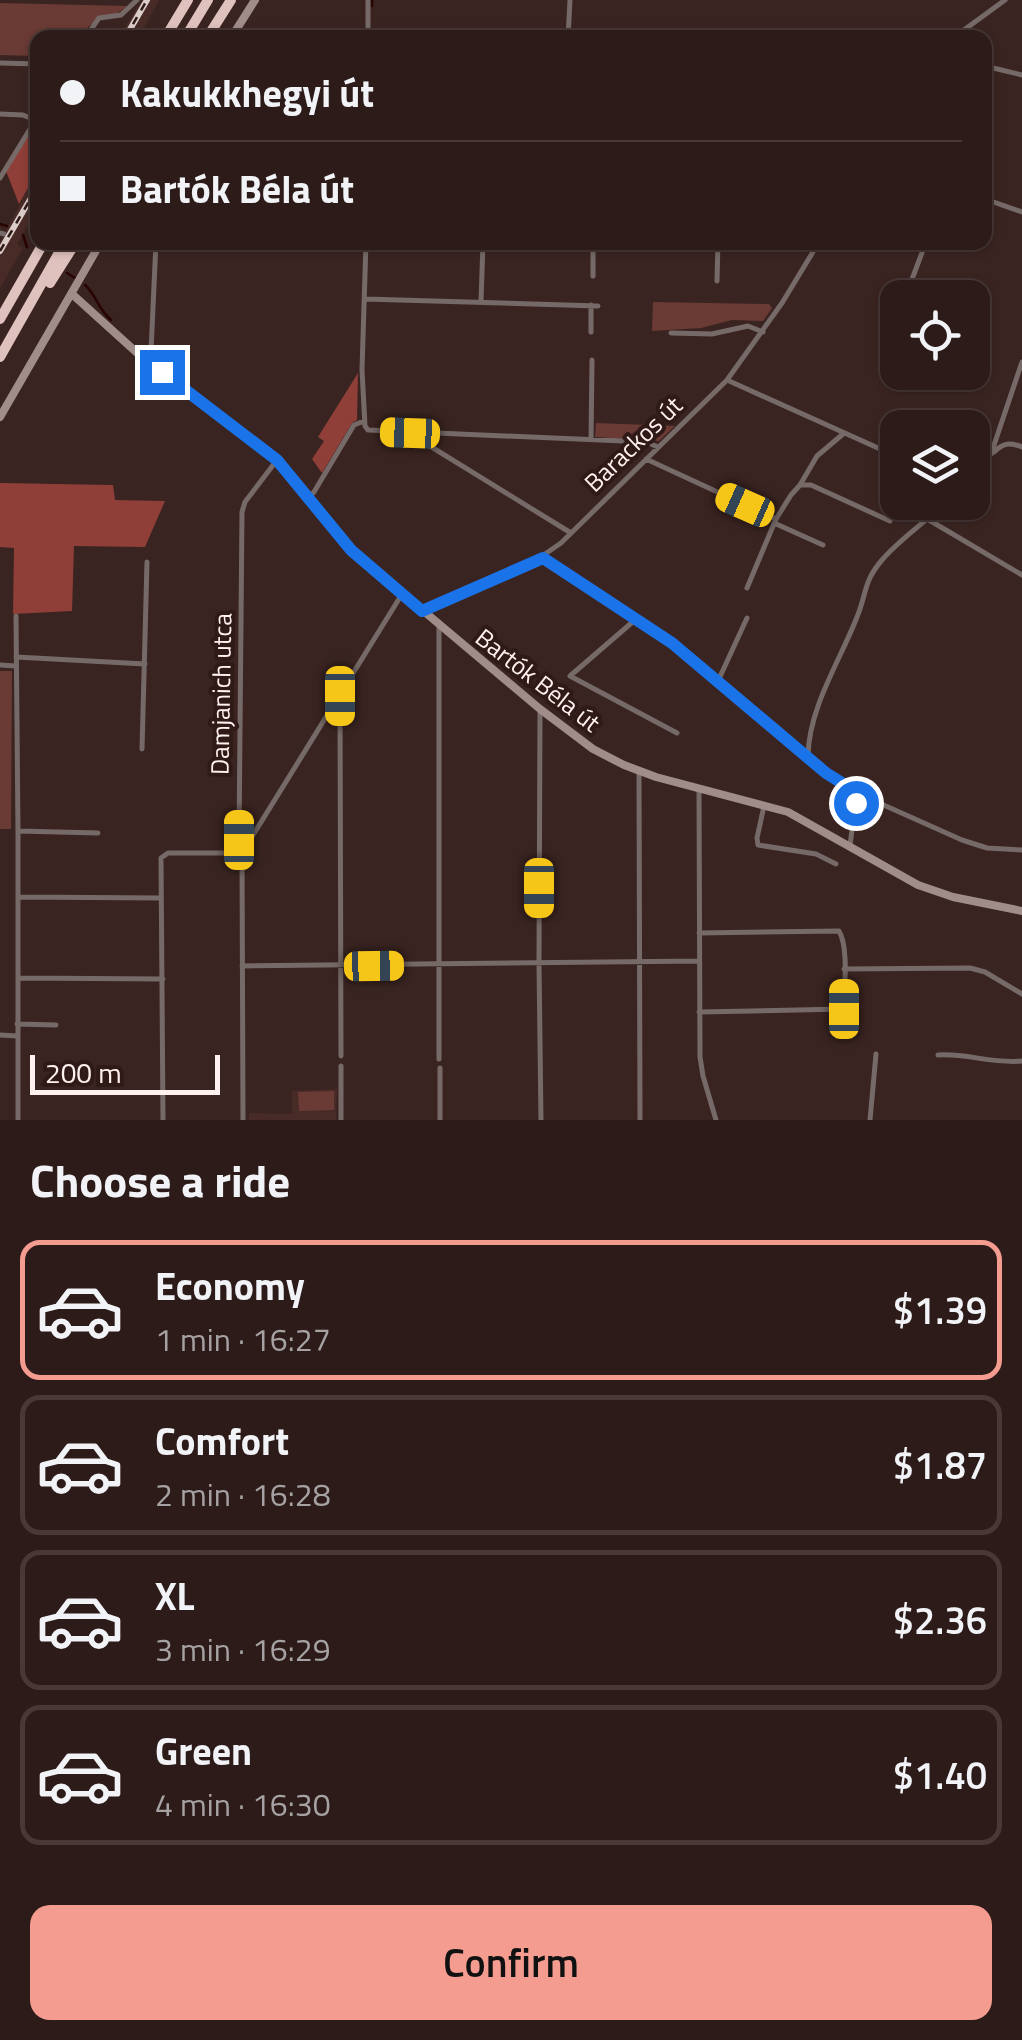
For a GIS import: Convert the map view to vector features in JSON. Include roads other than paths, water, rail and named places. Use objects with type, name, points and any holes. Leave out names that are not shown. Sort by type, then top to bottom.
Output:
[{"type":"highway","points":[[170,30],[188,0]]},
{"type":"highway","points":[[190,30],[208,0]]},
{"type":"highway","points":[[213,30],[230,0]]},
{"type":"highway","points":[[0,319],[39,250]]},
{"type":"highway","points":[[0,357],[61,250]]},
{"type":"highway","points":[[19,324],[71,250]]},
{"type":"street","points":[[90,30],[98,18],[120,14],[137,0]]},
{"type":"street","points":[[235,30],[255,0]]},
{"type":"street","points":[[368,0],[368,30]]},
{"type":"street","points":[[568,30],[570,0]]},
{"type":"street","points":[[964,30],[1004,0]]},
{"type":"street","points":[[0,62],[30,64]]},
{"type":"street","points":[[992,68],[1022,76]]},
{"type":"street","points":[[0,114],[30,117]]},
{"type":"street","points":[[0,178],[30,128]]},
{"type":"street","points":[[992,202],[1022,212]]},
{"type":"street","points":[[0,417],[97,250]]},
{"type":"street","points":[[145,360],[151,351],[156,250]]},
{"type":"street","points":[[366,250],[362,370],[368,430],[646,442],[658,447]]},
{"type":"street","points":[[481,302],[483,250]]},
{"type":"street","points":[[593,250],[593,276]]},
{"type":"street","points":[[717,281],[718,250]]},
{"type":"street","name":"Barackos út","points":[[422,611],[543,558],[571,533],[726,380],[793,288],[814,250]]},
{"type":"street","points":[[912,280],[923,250]]},
{"type":"street","name":"Bartók Béla út","points":[[72,294],[145,360],[277,460],[351,550],[593,749],[638,771],[788,812],[918,885],[1022,911]]},
{"type":"street","points":[[365,300],[595,305],[591,332]]},
{"type":"street","points":[[672,333],[712,334],[748,326],[762,332]]},
{"type":"street","points":[[591,440],[592,360]]},
{"type":"street","points":[[992,454],[1022,362]]},
{"type":"street","points":[[726,380],[880,449]]},
{"type":"street","points":[[308,498],[354,426],[365,420]]},
{"type":"street","points":[[410,433],[571,533]]},
{"type":"street","points":[[747,588],[775,521],[791,495],[817,456],[843,434]]},
{"type":"street","points":[[990,456],[1000,446],[1012,443],[1022,447]]},
{"type":"street","points":[[646,459],[823,544]]},
{"type":"street","name":"Damjanich utca","points":[[243,1120],[239,840],[242,512],[245,502],[277,460]]},
{"type":"street","points":[[800,486],[811,486],[890,521]]},
{"type":"street","points":[[808,756],[808,740],[858,615],[865,584],[882,560],[929,520],[1022,575]]},
{"type":"street","points":[[543,558],[672,643],[836,781],[974,845],[1022,850]]},
{"type":"street","points":[[142,749],[147,562]]},
{"type":"street","points":[[164,1120],[161,858],[164,854],[242,853],[402,594]]},
{"type":"street","points":[[16,616],[18,1120]]},
{"type":"street","points":[[718,681],[747,618]]},
{"type":"street","points":[[636,619],[570,676],[677,734]]},
{"type":"street","points":[[439,626],[440,1060]]},
{"type":"street","points":[[16,658],[145,664]]},
{"type":"street","points":[[0,666],[16,666]]},
{"type":"street","points":[[340,696],[341,1056]]},
{"type":"street","points":[[540,709],[540,1120]]},
{"type":"street","points":[[638,771],[640,1120]]},
{"type":"street","points":[[699,788],[700,1066],[716,1120]]},
{"type":"street","points":[[849,846],[858,793]]},
{"type":"street","points":[[764,804],[758,845],[816,854],[836,864]]},
{"type":"street","points":[[18,831],[98,834]]},
{"type":"street","points":[[18,896],[161,898]]},
{"type":"street","points":[[699,933],[836,930],[842,933],[844,968],[844,1009],[700,1012]]},
{"type":"street","points":[[242,966],[699,962]]},
{"type":"street","points":[[844,968],[970,968],[985,972],[1022,994]]},
{"type":"street","points":[[18,978],[162,979]]},
{"type":"street","points":[[17,1024],[56,1025]]},
{"type":"street","points":[[0,1036],[17,1036]]},
{"type":"street","points":[[870,1120],[876,1054]]},
{"type":"street","points":[[938,1055],[1022,1062]]},
{"type":"street","points":[[341,1066],[341,1120]]},
{"type":"street","points":[[440,1068],[440,1120]]},
{"type":"waterway","points":[[372,0],[372,6]]},
{"type":"waterway","points":[[0,224],[7,226]]},
{"type":"waterway","points":[[23,235],[27,247]]},
{"type":"waterway","points":[[67,273],[75,278]]},
{"type":"waterway","points":[[85,285],[111,320]]},
{"type":"railway","points":[[130,30],[147,0]]},
{"type":"railway","points":[[0,251],[30,200]]}]
